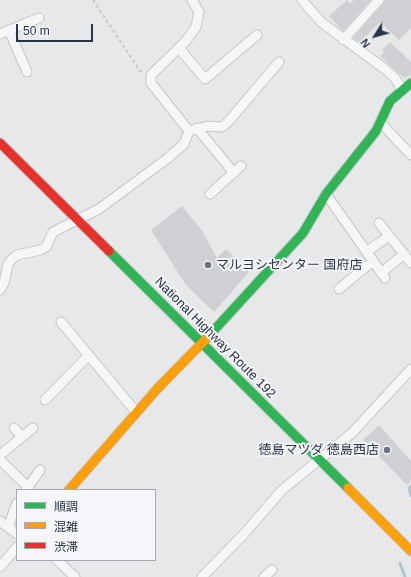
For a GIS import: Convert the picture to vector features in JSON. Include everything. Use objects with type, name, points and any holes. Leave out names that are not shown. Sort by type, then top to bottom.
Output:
[{"type":"main road","points":[[70,489],[136,412],[203,344],[303,233],[326,194],[376,131],[390,102],[411,83]]},
{"type":"main road","name":"National Highway Route 192","points":[[0,143],[411,551]]},
{"type":"street","points":[[192,0],[199,12],[196,27],[179,48],[151,75],[151,83],[234,173]]},
{"type":"street","points":[[302,0],[321,22],[343,40],[385,69],[395,78],[402,90]]},
{"type":"street","points":[[343,40],[380,0]]},
{"type":"street","points":[[0,34],[39,18]]},
{"type":"street","points":[[9,30],[27,72]]},
{"type":"street","points":[[179,48],[205,79],[257,35]]},
{"type":"street","points":[[0,290],[4,283],[8,264],[12,259],[17,255],[40,250],[46,247],[53,232],[99,209],[168,158],[184,144],[193,129],[208,126],[222,127],[228,122],[279,62]]},
{"type":"street","points":[[380,122],[411,155]]},
{"type":"street","points":[[210,194],[241,166]]},
{"type":"street","points":[[326,194],[383,275],[404,254]]},
{"type":"street","points":[[379,224],[411,263]]},
{"type":"street","points":[[366,252],[389,236]]},
{"type":"street","points":[[339,289],[373,261]]},
{"type":"street","points":[[61,322],[136,412]]},
{"type":"street","points":[[44,400],[89,355]]},
{"type":"street","points":[[202,577],[244,534],[282,490],[352,434],[411,369]]},
{"type":"street","points":[[14,428],[22,437]]},
{"type":"street","points":[[0,455],[33,428]]},
{"type":"street","points":[[0,460],[27,489],[40,470]]},
{"type":"street","points":[[16,505],[4,524],[16,533]]},
{"type":"street","points":[[0,567],[16,548]]},
{"type":"street","points":[[57,561],[75,577]]},
{"type":"street","points":[[264,577],[272,570]]},
{"type":"path","points":[[92,0],[140,71],[151,75]]},
{"type":"building","points":[[347,0],[350,4],[354,0],[371,0],[343,31],[329,16]]},
{"type":"building","points":[[385,0],[411,0],[411,28],[399,40],[381,23],[379,23],[360,43],[353,38]]},
{"type":"building","points":[[390,42],[411,62],[411,75],[404,78],[380,56],[384,52],[382,50]]},
{"type":"building","name":"マルヨシセンター 国府店","points":[[182,206],[202,231],[217,258],[226,249],[249,272],[214,312],[186,285],[151,230]]},
{"type":"building","name":"徳島マツダ 徳島西店","points":[[379,425],[411,461],[411,480],[407,485],[363,440]]},
{"type":"waterway","points":[[411,486],[409,488],[411,496]]},
{"type":"waterway","points":[[400,563],[405,577]]},
{"type":"traffic: fast","points":[[205,340],[303,233],[326,194],[376,131],[390,101],[411,83]]},
{"type":"traffic: fast","points":[[109,251],[348,488]]},
{"type":"traffic: slow","points":[[70,489],[158,388],[205,340]]},
{"type":"traffic: slow","points":[[348,488],[411,551]]},
{"type":"traffic: jam","points":[[0,143],[109,251]]},
{"type":"place","name":"マルヨシセンター 国府店","points":[[208,265]]},
{"type":"place","name":"徳島マツダ 徳島西店","points":[[387,450]]}]
